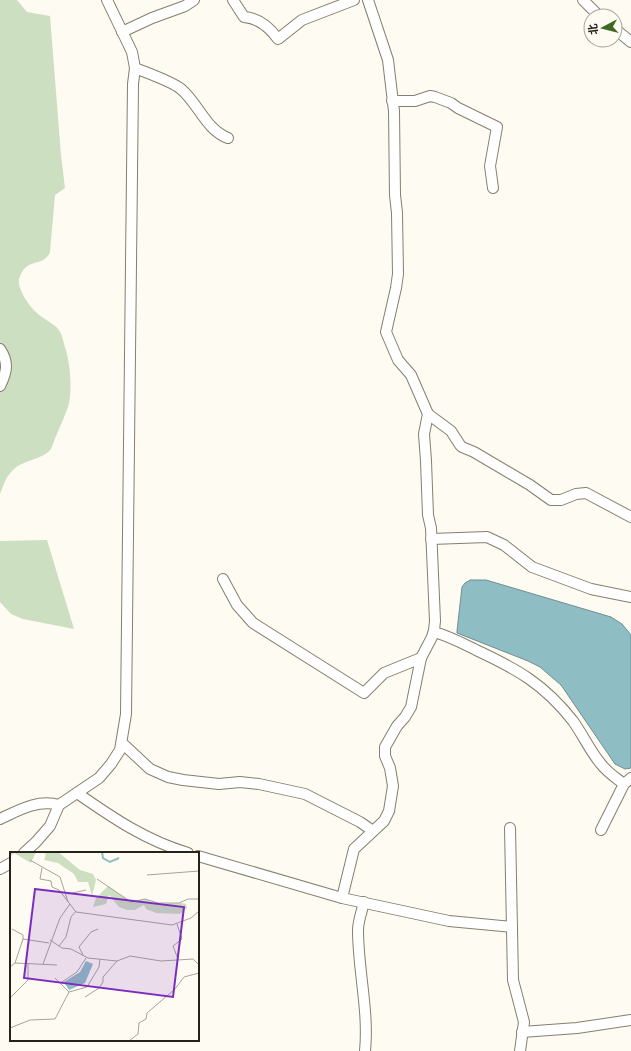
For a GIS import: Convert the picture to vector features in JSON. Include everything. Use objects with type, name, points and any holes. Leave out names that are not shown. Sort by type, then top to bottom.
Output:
[{"type":"street","points":[[25,852],[50,826],[60,805],[99,778],[106,771],[116,757],[122,743],[126,714],[133,92],[135,68],[132,52],[107,0]]},
{"type":"street","points":[[122,32],[152,18],[185,6],[194,0]]},
{"type":"street","points":[[233,0],[244,17],[252,17],[272,31],[278,39],[302,20],[354,0]]},
{"type":"street","points":[[368,0],[388,60],[392,101],[398,274],[386,332],[398,360],[411,375],[428,414],[451,431],[462,447],[474,452],[524,481],[551,500],[561,500],[576,494],[586,493],[631,517]]},
{"type":"street","points":[[583,0],[591,8]]},
{"type":"street","points":[[623,36],[631,42]]},
{"type":"street","points":[[135,68],[180,88],[198,107],[212,127],[220,135],[228,138]]},
{"type":"street","points":[[392,101],[415,101],[430,96],[435,97],[451,103],[497,127],[490,166],[493,188]]},
{"type":"street","points":[[0,349],[4,355],[7,366],[0,386]]},
{"type":"street","points":[[342,898],[354,849],[386,818],[389,812],[393,793],[391,775],[385,756],[385,747],[410,707],[421,658],[434,632],[435,621],[431,528],[428,515],[424,434],[428,414]]},
{"type":"street","points":[[431,539],[487,537],[504,545],[532,567],[591,589],[631,597]]},
{"type":"street","points":[[223,579],[237,605],[253,623],[364,693],[384,673],[421,658]]},
{"type":"street","points":[[434,632],[447,636],[500,661],[522,673],[543,688],[573,722],[601,765],[612,776],[628,781],[601,830]]},
{"type":"street","points":[[122,743],[150,769],[168,777],[219,784],[240,782],[259,784],[305,794],[373,830]]},
{"type":"street","points":[[77,793],[136,832],[162,844],[185,852]]},
{"type":"street","points":[[2,815],[39,803],[50,802],[60,805]]},
{"type":"street","points":[[510,828],[513,980],[524,1022],[520,1051]]},
{"type":"street","points":[[199,856],[342,898],[449,921],[512,927]]},
{"type":"street","points":[[0,869],[10,864]]},
{"type":"street","points":[[364,902],[358,928],[360,973],[366,1020],[365,1051]]},
{"type":"street","points":[[522,1032],[577,1028],[631,1020]]},
{"type":"green space","points":[[0,0],[17,0],[27,12],[50,16],[65,188],[55,195],[50,252],[44,260],[32,264],[24,269],[19,279],[19,283],[22,293],[31,307],[39,315],[54,325],[60,332],[68,361],[71,385],[68,407],[51,449],[42,456],[16,467],[6,479],[0,494],[0,393],[9,372],[7,353],[0,344]]},
{"type":"green space","points":[[47,540],[74,629],[23,619],[11,614],[0,602],[0,541]]},
{"type":"water","points":[[470,580],[486,580],[611,617],[622,624],[631,635],[631,768],[625,769],[615,764],[561,685],[540,667],[457,633],[462,587]]}]
